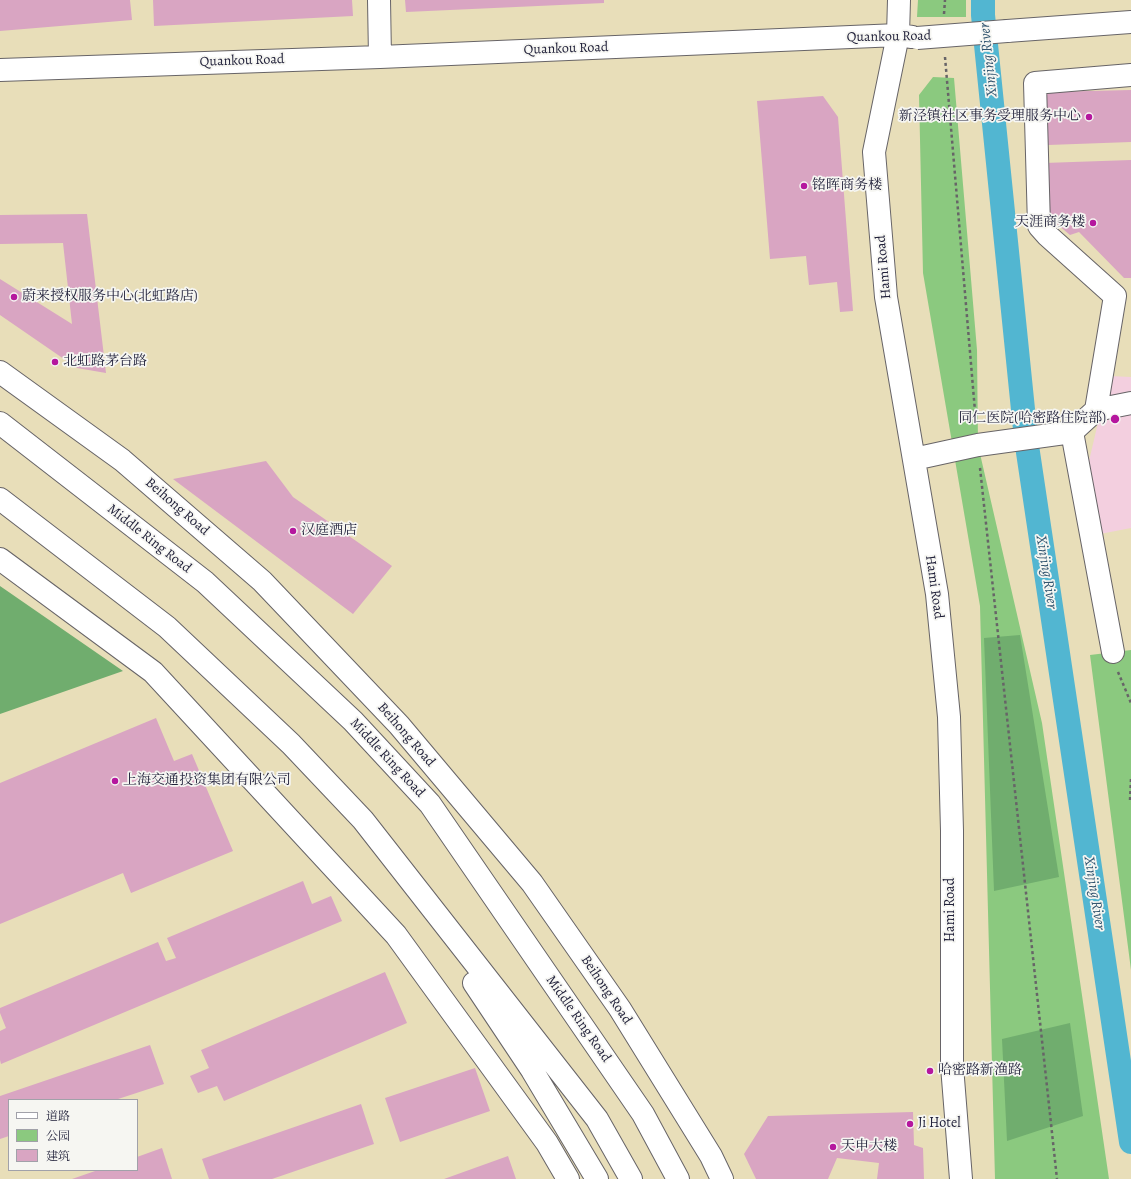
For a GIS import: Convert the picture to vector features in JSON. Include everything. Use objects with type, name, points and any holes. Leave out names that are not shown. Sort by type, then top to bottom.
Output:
[{"type":"main road","points":[[379,0],[380,57]]},
{"type":"main road","name":"Hami Road","points":[[899,0],[908,36],[874,152],[886,297],[937,594],[949,716],[952,831],[952,1066],[961,1179]]},
{"type":"main road","name":"Quankou Road","points":[[0,70],[380,57],[908,36],[943,36],[1131,22]]},
{"type":"main road","points":[[1096,410],[1115,296],[1047,235],[1039,226],[1035,83],[1131,75]]},
{"type":"main road","name":"Beihong Road","points":[[0,372],[122,460],[262,581],[399,725],[532,883],[620,1009],[711,1156],[722,1179]]},
{"type":"main road","points":[[914,459],[978,445],[1072,432],[1096,410],[1131,403]]},
{"type":"main road","name":"Middle Ring Road","points":[[0,423],[205,582],[353,721],[430,804],[643,1114],[678,1179]]},
{"type":"main road","points":[[1072,432],[1113,652]]},
{"type":"main road","points":[[0,499],[167,627],[291,744],[363,820],[597,1119],[631,1179]]},
{"type":"main road","points":[[0,559],[153,672],[396,935],[547,1143],[568,1179]]},
{"type":"main road","points":[[363,820],[532,1070],[597,1179]]},
{"type":"path","points":[[945,0],[943,36],[978,445],[1057,1179]]},
{"type":"path","points":[[1113,652],[1119,676],[1131,703]]},
{"type":"path","points":[[1131,780],[1131,801]]},
{"type":"shaded area","name":"同仁医院(哈密路住院部)","points":[[1109,376],[1131,377],[1131,528],[1100,534],[1089,461]]},
{"type":"green space","points":[[918,0],[966,0],[966,17],[917,17]]},
{"type":"green space","points":[[933,77],[954,78],[977,350],[978,445],[1042,723],[1109,1179],[995,1179],[980,606],[923,273],[919,95]]},
{"type":"green space","points":[[0,586],[123,671],[0,714]]},
{"type":"green space","points":[[1020,635],[1059,877],[994,891],[984,638]]},
{"type":"green space","points":[[1131,650],[1131,970],[1090,655]]},
{"type":"green space","points":[[1070,1023],[1083,1116],[1007,1141],[1002,1039]]},
{"type":"building","points":[[0,0],[130,0],[132,20],[0,31]]},
{"type":"building","points":[[153,0],[352,0],[353,16],[154,26]]},
{"type":"building","points":[[405,0],[604,0],[604,3],[406,12]]},
{"type":"building","name":"新泾镇社区事务受理服务中心","points":[[1131,90],[1131,142],[1048,145],[1046,92]]},
{"type":"building","name":"铭晖商务楼","points":[[823,96],[838,117],[853,311],[840,312],[837,282],[809,285],[806,256],[770,259],[757,101]]},
{"type":"building","name":"天涯商务楼","points":[[1131,160],[1131,278],[1124,278],[1079,232],[1070,235],[1045,214],[1044,163]]},
{"type":"building","name":"蔚来授权服务中心(北虹路店)","points":[[87,214],[106,373],[77,368],[0,315],[0,279],[72,324],[63,243],[0,244],[0,215]]},
{"type":"building","name":"汉庭酒店","points":[[266,461],[293,497],[392,566],[353,614],[173,479]]},
{"type":"building","points":[[156,718],[174,761],[192,754],[233,851],[131,893],[123,873],[0,924],[0,783]]},
{"type":"building","points":[[303,881],[312,904],[331,896],[342,921],[1,1064],[0,1031],[6,1028],[0,1013],[0,1008],[158,942],[166,961],[176,958],[167,938]]},
{"type":"building","points":[[385,972],[407,1023],[224,1101],[217,1086],[198,1093],[190,1076],[209,1068],[201,1050]]},
{"type":"building","points":[[150,1045],[164,1084],[118,1099],[8,1099],[8,1136],[0,1139],[0,1096]]},
{"type":"building","points":[[475,1068],[490,1111],[400,1142],[385,1098]]},
{"type":"building","points":[[361,1104],[374,1144],[272,1179],[209,1179],[202,1159]]},
{"type":"building","name":"天申大楼","points":[[913,1112],[914,1145],[923,1148],[924,1179],[877,1179],[879,1163],[837,1158],[828,1179],[756,1179],[744,1154],[768,1116]]},
{"type":"building","points":[[162,1148],[172,1179],[72,1179],[95,1171],[138,1171],[138,1157]]},
{"type":"building","points":[[508,1156],[516,1179],[444,1179]]},
{"type":"waterway","name":"Xinjing River","points":[[983,0],[983,15],[1026,439],[1131,1142]]},
{"type":"place","name":"新泾镇社区事务受理服务中心","points":[[1089,117]]},
{"type":"place","name":"铭晖商务楼","points":[[804,186]]},
{"type":"place","name":"天涯商务楼","points":[[1093,223]]},
{"type":"place","name":"蔚来授权服务中心(北虹路店)","points":[[14,297]]},
{"type":"place","name":"北虹路茅台路","points":[[55,362]]},
{"type":"place","name":"同仁医院(哈密路住院部)","points":[[1115,419]]},
{"type":"place","name":"汉庭酒店","points":[[293,531]]},
{"type":"place","name":"上海交通投资集团有限公司","points":[[115,781]]},
{"type":"place","name":"哈密路新渔路","points":[[930,1071]]},
{"type":"place","name":"Ji Hotel","points":[[910,1124]]},
{"type":"place","name":"天申大楼","points":[[833,1147]]}]
